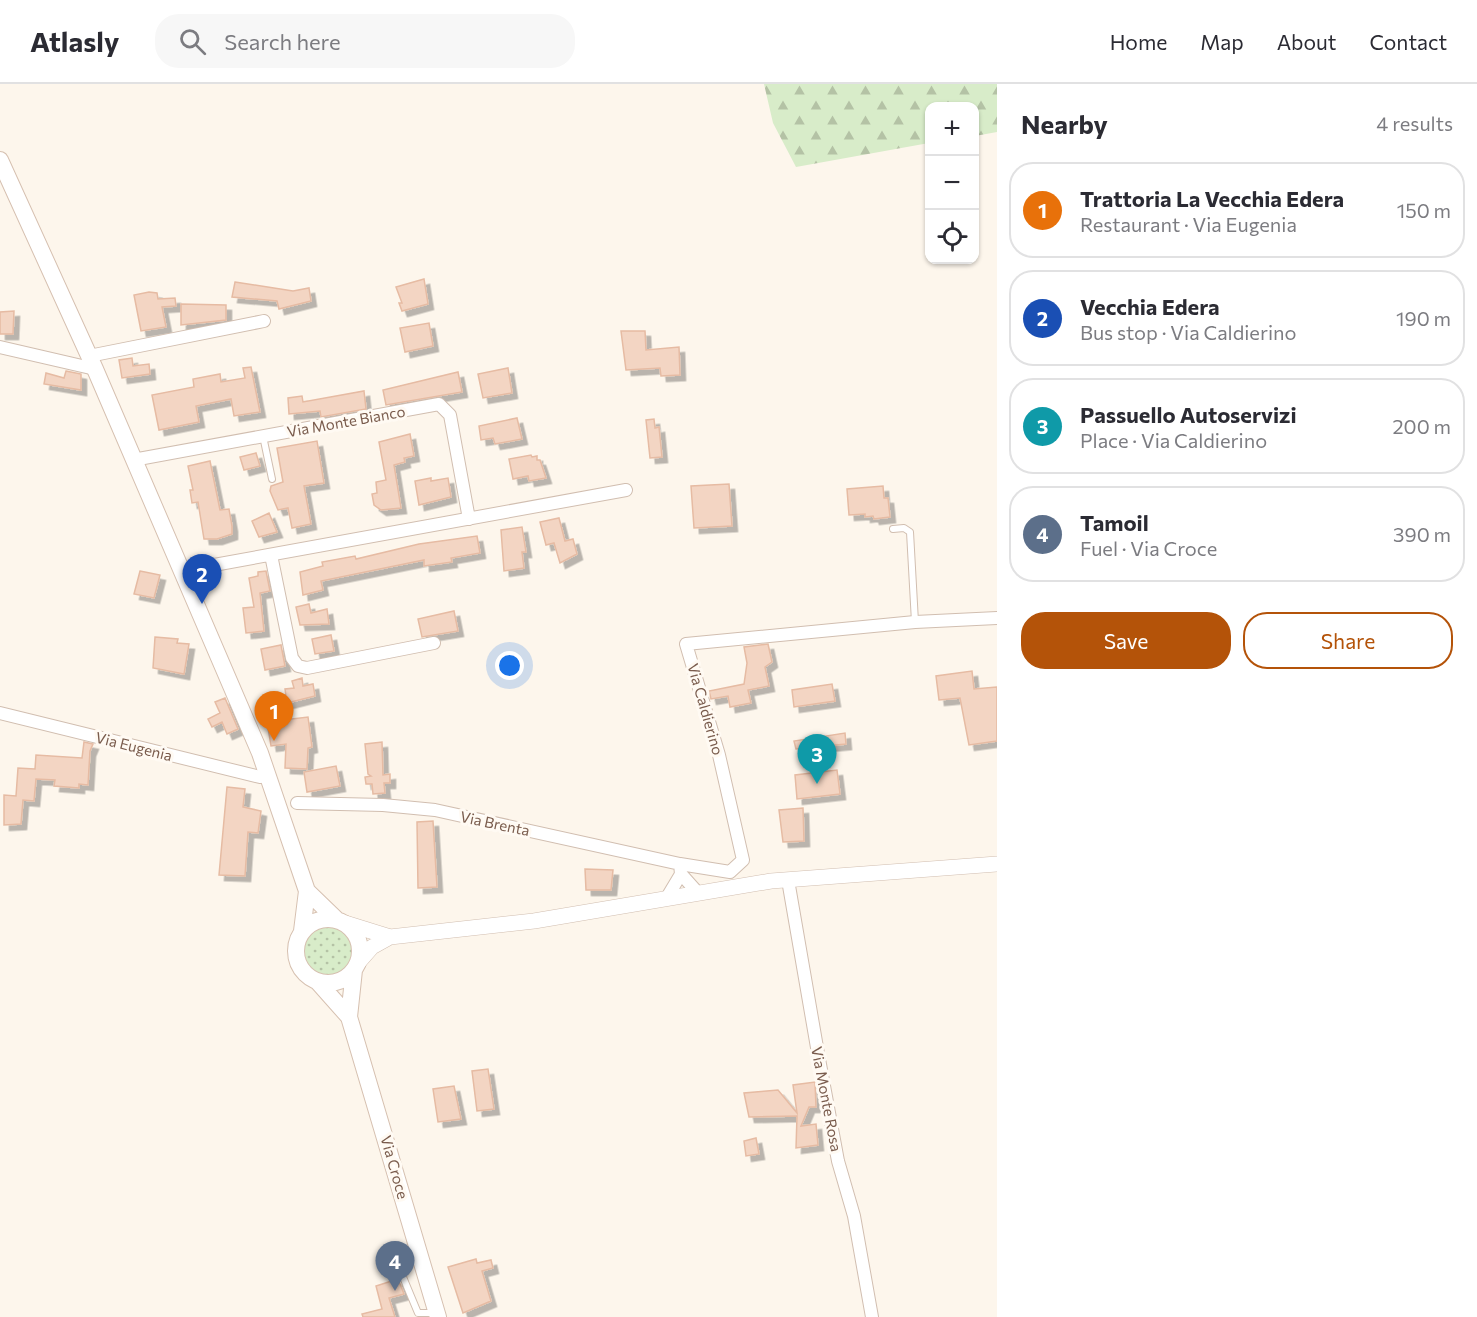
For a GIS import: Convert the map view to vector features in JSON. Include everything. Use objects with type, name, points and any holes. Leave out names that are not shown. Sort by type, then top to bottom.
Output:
[{"type":"main road","points":[[1,165],[92,362],[181,571],[237,694],[307,891],[302,931]]},
{"type":"main road","name":"Via Croce","points":[[307,891],[357,937],[360,946],[349,1017],[438,1315]]},
{"type":"main road","points":[[302,931],[318,920],[341,922]]},
{"type":"main road","name":"Via Croce","points":[[302,931],[297,940],[297,960],[301,969],[317,981],[349,1017]]},
{"type":"main road","points":[[317,981],[337,982],[355,967]]},
{"type":"street","points":[[0,347],[92,362],[264,321]]},
{"type":"street","name":"Via Monte Bianco","points":[[133,460],[439,404],[450,415],[469,519]]},
{"type":"street","points":[[181,571],[626,490]]},
{"type":"street","points":[[270,555],[292,658],[298,666],[307,668],[434,643]]},
{"type":"street","name":"Via Caldierino","points":[[680,869],[723,872],[735,869],[743,860],[742,843],[719,755],[686,644],[915,622],[997,618]]},
{"type":"street","name":"Via Eugenia","points":[[0,713],[260,777],[268,776]]},
{"type":"street","name":"Via Brenta","points":[[297,803],[383,805],[435,810],[680,869]]},
{"type":"street","points":[[355,967],[372,947],[390,938],[534,921],[788,880],[997,864]]},
{"type":"street","points":[[666,898],[680,869],[698,893]]},
{"type":"street","name":"Via Monte Rosa","points":[[788,880],[838,1161],[854,1216],[872,1317]]},
{"type":"street","points":[[341,922],[390,938]]},
{"type":"lane","points":[[263,436],[272,479]]},
{"type":"lane","points":[[893,529],[904,528],[910,532],[915,622]]},
{"type":"lane","points":[[420,1252],[405,1256],[403,1277],[418,1313],[438,1315]]},
{"type":"green space","points":[[764,84],[997,84],[997,132],[979,135],[979,102],[925,102],[925,144],[796,167],[773,123]]},
{"type":"green space","points":[[328,925],[346,932],[353,950],[346,968],[328,975],[310,968],[303,950],[310,932]]},
{"type":"building","points":[[424,279],[428,304],[402,311],[399,303],[402,303],[396,287]]},
{"type":"building","points":[[235,282],[293,291],[309,288],[311,301],[279,309],[277,301],[232,297]]},
{"type":"building","points":[[157,293],[158,299],[175,298],[176,306],[162,307],[166,327],[141,331],[134,295]]},
{"type":"building","points":[[181,304],[226,305],[226,320],[181,325]]},
{"type":"building","points":[[14,311],[13,334],[0,334],[0,312]]},
{"type":"building","points":[[429,323],[433,346],[405,352],[400,328]]},
{"type":"building","points":[[621,331],[645,331],[646,350],[679,347],[680,375],[661,376],[660,368],[626,370]]},
{"type":"building","points":[[132,358],[133,366],[149,364],[150,374],[122,378],[119,360]]},
{"type":"building","points":[[251,367],[260,412],[234,416],[231,399],[196,406],[199,422],[159,430],[152,395],[194,387],[193,379],[220,374],[221,382],[245,378],[243,368]]},
{"type":"building","points":[[508,368],[512,393],[483,398],[478,374]]},
{"type":"building","points":[[66,371],[81,374],[81,390],[44,384],[46,373],[64,378]]},
{"type":"building","points":[[458,372],[462,392],[386,405],[383,390]]},
{"type":"building","points":[[364,391],[366,409],[321,417],[320,411],[289,414],[288,398],[302,396],[303,402]]},
{"type":"building","points":[[517,418],[522,439],[495,444],[493,438],[481,440],[479,426]]},
{"type":"building","points":[[654,419],[655,428],[659,427],[662,457],[650,458],[646,420]]},
{"type":"building","points":[[410,434],[414,456],[404,458],[405,462],[394,465],[401,508],[381,510],[374,505],[372,494],[377,493],[376,482],[386,480],[379,442]]},
{"type":"building","points":[[317,441],[324,483],[304,486],[311,524],[292,528],[288,508],[278,510],[270,491],[271,486],[283,482],[277,448]]},
{"type":"building","points":[[256,453],[260,466],[244,470],[240,457]]},
{"type":"building","points":[[531,455],[532,457],[537,456],[537,460],[540,460],[546,478],[529,481],[528,476],[513,479],[509,459]]},
{"type":"building","points":[[210,461],[220,510],[229,509],[232,526],[232,534],[217,539],[204,539],[198,502],[192,503],[190,490],[193,490],[188,466]]},
{"type":"building","points":[[431,478],[431,481],[448,478],[451,497],[419,505],[415,481]]},
{"type":"building","points":[[729,484],[732,526],[694,528],[691,486]]},
{"type":"building","points":[[883,486],[884,498],[888,498],[890,517],[874,519],[873,516],[865,517],[865,514],[849,515],[847,489]]},
{"type":"building","points":[[269,513],[277,532],[259,537],[252,521]]},
{"type":"building","points":[[559,518],[565,541],[573,539],[577,554],[560,563],[554,543],[546,545],[540,522]]},
{"type":"building","points":[[522,527],[526,552],[522,552],[524,568],[504,571],[501,530]]},
{"type":"building","points":[[477,536],[480,553],[451,558],[452,562],[424,566],[424,560],[321,581],[323,590],[303,595],[300,572],[323,566],[322,562],[355,556],[356,559],[419,544]]},
{"type":"building","points":[[140,571],[160,575],[154,598],[134,594]]},
{"type":"building","points":[[266,571],[270,591],[260,593],[264,631],[246,633],[243,608],[254,607],[249,578],[258,576],[258,572]]},
{"type":"building","points":[[309,604],[311,613],[327,609],[329,624],[300,625],[296,607]]},
{"type":"building","points":[[454,611],[458,631],[422,637],[418,619]]},
{"type":"building","points":[[331,635],[334,651],[315,654],[312,639]]},
{"type":"building","points":[[155,637],[178,639],[177,643],[189,644],[184,674],[153,668]]},
{"type":"building","points":[[768,644],[772,662],[765,667],[769,686],[748,690],[751,703],[730,707],[728,696],[711,699],[709,691],[744,684],[747,663],[744,647]]},
{"type":"building","points":[[281,645],[285,666],[265,670],[261,649]]},
{"type":"building","points":[[972,671],[974,689],[997,687],[997,741],[969,745],[960,698],[939,700],[936,676]]},
{"type":"building","points":[[302,678],[303,686],[313,684],[315,696],[287,703],[285,689],[294,688],[292,681]]},
{"type":"building","points":[[832,684],[835,701],[794,707],[792,690]]},
{"type":"building","points":[[225,698],[238,729],[227,734],[222,722],[212,727],[208,719],[220,713],[215,702]]},
{"type":"building","points":[[308,717],[312,747],[308,748],[307,769],[285,768],[286,744],[271,746],[267,722]]},
{"type":"building","points":[[845,733],[846,744],[796,749],[794,741]]},
{"type":"building","points":[[84,742],[93,744],[90,751],[88,785],[79,784],[79,788],[54,786],[55,780],[36,779],[34,801],[23,800],[21,824],[4,825],[4,795],[16,796],[18,768],[35,769],[36,755],[82,758]]},
{"type":"building","points":[[382,742],[383,775],[390,774],[390,783],[384,783],[385,793],[373,794],[372,784],[366,784],[365,777],[371,776],[368,774],[365,744]]},
{"type":"building","points":[[336,766],[340,786],[307,792],[304,772]]},
{"type":"building","points":[[837,770],[840,794],[797,799],[795,775]]},
{"type":"building","points":[[227,787],[245,789],[243,807],[261,811],[258,833],[248,832],[245,876],[219,875]]},
{"type":"building","points":[[803,808],[804,841],[783,842],[779,810]]},
{"type":"building","points":[[433,821],[437,887],[418,888],[417,822]]},
{"type":"building","points":[[585,869],[613,870],[611,890],[586,890]]},
{"type":"building","points":[[488,1069],[494,1109],[477,1111],[472,1071]]},
{"type":"building","points":[[815,1082],[816,1107],[809,1107],[801,1126],[816,1124],[818,1145],[796,1148],[797,1116],[749,1117],[744,1093],[778,1090],[797,1113],[793,1085]]},
{"type":"building","points":[[454,1086],[461,1119],[438,1122],[433,1089]]},
{"type":"building","points":[[756,1138],[759,1154],[746,1156],[744,1141]]},
{"type":"building","points":[[388,1250],[392,1261],[382,1265],[378,1254]]},
{"type":"building","points":[[476,1259],[477,1263],[491,1260],[493,1268],[482,1271],[491,1301],[463,1313],[448,1267]]},
{"type":"building","points":[[398,1279],[404,1294],[389,1298],[395,1317],[363,1317],[362,1314],[382,1309],[376,1286]]},
{"type":"place","name":"Vecchia Edera","points":[[202,604]]},
{"type":"place","name":"Trattoria La Vecchia Edera","points":[[274,741]]},
{"type":"place","name":"Passuello Autoservizi","points":[[817,784]]},
{"type":"place","name":"Tamoil","points":[[395,1291]]}]
